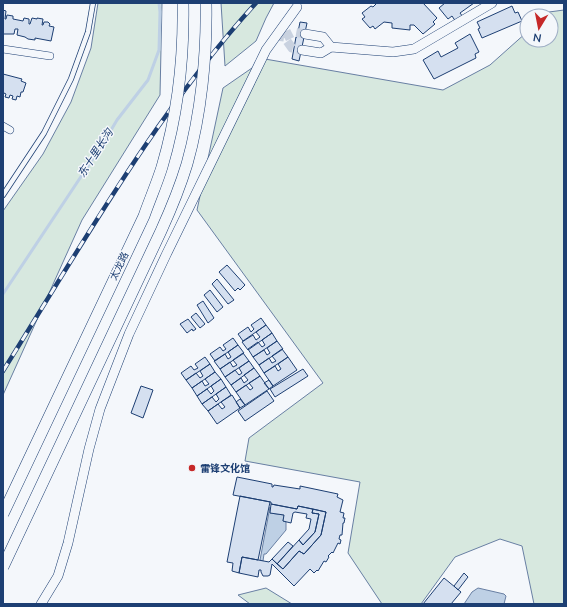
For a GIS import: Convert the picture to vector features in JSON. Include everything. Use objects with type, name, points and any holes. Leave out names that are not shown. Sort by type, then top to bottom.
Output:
[{"type":"street","name":"太龙路","points":[[3,514],[144,216],[162,167],[174,118],[180,78],[183,35],[183,3]]},
{"type":"street","points":[[3,567],[162,231],[177,194],[187,163],[197,113],[205,56],[206,3]]},
{"type":"street","points":[[302,50],[321,53],[331,47],[393,52],[414,49],[492,3]]},
{"type":"street","points":[[41,604],[58,576],[68,543],[89,449],[100,409],[129,334],[266,50],[297,7]]},
{"type":"street","points":[[305,34],[323,37],[331,47]]},
{"type":"street","points":[[3,49],[50,56]]},
{"type":"lane","points":[[3,195],[44,133],[71,79],[88,32],[93,3]]},
{"type":"shaded area","points":[[98,3],[162,3],[160,95],[82,220],[3,395],[3,211],[43,154],[71,102],[91,48]]},
{"type":"shaded area","points":[[221,3],[274,3],[256,41],[225,66]]},
{"type":"shaded area","points":[[564,10],[564,604],[534,604],[522,546],[500,539],[455,557],[421,604],[382,604],[348,553],[360,482],[245,461],[249,438],[323,383],[197,210],[223,88],[265,59],[443,90],[490,65],[519,39],[519,48],[559,48],[559,11]]},
{"type":"shaded area","points":[[266,588],[292,604],[250,604],[238,595]]},
{"type":"water","points":[[270,507],[270,513],[284,515],[283,521],[286,522],[286,530],[266,554],[264,554],[263,561],[260,560]]},
{"type":"water","points":[[478,588],[504,594],[506,596],[504,604],[464,604],[472,592]]},
{"type":"building","points":[[377,3],[423,3],[437,18],[433,22],[435,24],[423,34],[414,25],[410,25],[410,30],[392,28],[392,23],[384,22],[375,29],[373,26],[370,28],[362,19],[365,17],[362,13]]},
{"type":"building","points":[[445,3],[474,3],[460,13],[463,17],[456,22],[452,16],[448,19],[439,8]]},
{"type":"building","points":[[512,6],[515,13],[518,12],[519,14],[519,22],[482,38],[477,22]]},
{"type":"building","points":[[3,10],[6,11],[5,19],[7,15],[13,16],[13,19],[23,21],[24,18],[29,19],[29,24],[32,18],[43,19],[42,25],[44,22],[48,22],[50,24],[49,26],[54,27],[51,41],[35,38],[35,40],[28,39],[17,35],[18,29],[15,29],[14,34],[3,34]]},
{"type":"building","points":[[300,22],[307,23],[299,61],[292,59]]},
{"type":"building","points":[[470,34],[479,52],[475,54],[476,58],[434,79],[423,60],[438,51],[441,57],[458,48],[455,43]]},
{"type":"building","points":[[3,74],[22,79],[21,81],[26,83],[23,92],[21,92],[20,97],[17,96],[16,100],[12,99],[13,96],[10,95],[9,98],[5,97],[6,94],[4,93],[3,95]]},
{"type":"building","points":[[227,265],[245,285],[240,290],[238,288],[235,291],[219,272]]},
{"type":"building","points":[[217,279],[234,300],[228,304],[212,284]]},
{"type":"building","points":[[210,290],[223,307],[217,312],[204,295]]},
{"type":"building","points":[[203,301],[214,318],[208,323],[197,305]]},
{"type":"building","points":[[196,313],[205,324],[200,328],[191,317]]},
{"type":"building","points":[[261,318],[266,325],[243,341],[238,334],[248,327],[251,332],[254,329],[251,325]]},
{"type":"building","points":[[188,319],[196,329],[193,331],[192,329],[187,333],[180,324]]},
{"type":"building","points":[[266,325],[272,333],[248,350],[242,342],[253,335],[256,340],[260,337],[256,332]]},
{"type":"building","points":[[272,333],[277,341],[253,357],[248,349],[258,342],[262,347],[265,345],[262,340]]},
{"type":"building","points":[[233,338],[238,345],[215,361],[210,354],[220,347],[223,351],[226,349],[223,345]]},
{"type":"building","points":[[277,341],[283,349],[259,365],[253,357],[264,350],[267,355],[270,353],[267,348]]},
{"type":"building","points":[[238,345],[244,353],[220,369],[214,361],[225,354],[228,359],[231,357],[228,352]]},
{"type":"building","points":[[282,349],[288,357],[264,373],[259,365],[269,358],[272,363],[276,361],[272,356]]},
{"type":"building","points":[[243,353],[249,361],[225,377],[220,369],[230,362],[233,367],[237,365],[233,360]]},
{"type":"building","points":[[205,357],[210,364],[186,380],[181,373],[191,366],[194,370],[198,368],[195,364]]},
{"type":"building","points":[[288,357],[297,370],[273,386],[264,373],[275,366],[278,371],[281,369],[278,364]]},
{"type":"building","points":[[249,361],[254,368],[231,385],[225,377],[235,370],[239,375],[242,373],[239,368]]},
{"type":"building","points":[[210,364],[215,372],[192,388],[186,380],[196,373],[200,378],[203,376],[200,371]]},
{"type":"building","points":[[254,368],[260,376],[236,392],[231,385],[241,378],[244,383],[248,380],[244,375]]},
{"type":"building","points":[[303,369],[308,376],[275,397],[270,389]]},
{"type":"building","points":[[215,372],[221,379],[197,396],[192,388],[202,381],[205,386],[209,384],[205,379]]},
{"type":"building","points":[[260,376],[269,389],[245,405],[236,392],[246,385],[250,390],[253,388],[249,383]]},
{"type":"building","points":[[221,379],[226,387],[202,404],[197,396],[207,389],[211,394],[214,391],[211,386]]},
{"type":"building","points":[[269,380],[273,386],[269,389],[264,383]]},
{"type":"building","points":[[141,386],[153,390],[143,418],[131,413]]},
{"type":"building","points":[[226,387],[231,395],[208,411],[202,404],[212,397],[216,402],[219,399],[216,394]]},
{"type":"building","points":[[267,391],[274,401],[245,421],[238,411]]},
{"type":"building","points":[[232,395],[240,408],[217,424],[208,411],[218,404],[222,409],[225,407],[221,402]]},
{"type":"building","points":[[240,399],[245,405],[240,408],[236,402]]},
{"type":"building","points":[[237,477],[272,484],[272,487],[274,485],[300,489],[300,486],[338,494],[337,497],[343,500],[340,512],[344,513],[343,518],[345,518],[342,535],[340,535],[339,539],[341,540],[340,544],[338,543],[333,553],[332,552],[328,556],[329,557],[326,562],[324,561],[318,571],[317,570],[314,573],[310,569],[294,586],[272,564],[270,575],[268,576],[263,576],[261,570],[259,570],[258,577],[239,573],[242,557],[269,562],[272,559],[283,569],[299,551],[304,554],[321,535],[326,512],[298,506],[297,509],[271,504],[271,502],[233,495]]},
{"type":"building","points":[[240,496],[270,502],[258,560],[242,557],[239,573],[232,571],[233,563],[227,562]]},
{"type":"building","points":[[271,504],[297,509],[298,506],[313,509],[312,513],[319,514],[315,532],[303,545],[299,540],[309,529],[311,519],[306,518],[307,514],[295,512],[293,513],[291,523],[283,521],[284,515],[270,513]]},
{"type":"building","points":[[313,509],[326,512],[321,535],[304,554],[299,551],[283,569],[277,564],[299,540],[303,545],[315,532],[319,514],[312,513]]},
{"type":"building","points":[[288,542],[293,546],[277,564],[272,559]]},
{"type":"building","points":[[464,573],[468,577],[458,590],[454,586]]},
{"type":"building","points":[[444,578],[461,592],[451,604],[423,604]]},
{"type":"waterway","name":"东十里长沟","points":[[3,294],[117,120],[148,80],[159,50],[159,3]]},
{"type":"tunnel","points":[[284,37],[294,32],[305,34]]},
{"type":"tunnel","points":[[276,36],[284,37],[292,48],[302,50]]},
{"type":"railway","points":[[3,371],[91,228],[152,135],[219,46],[256,3]]},
{"type":"place","name":"雷锋文化馆","points":[[192,468]]}]
